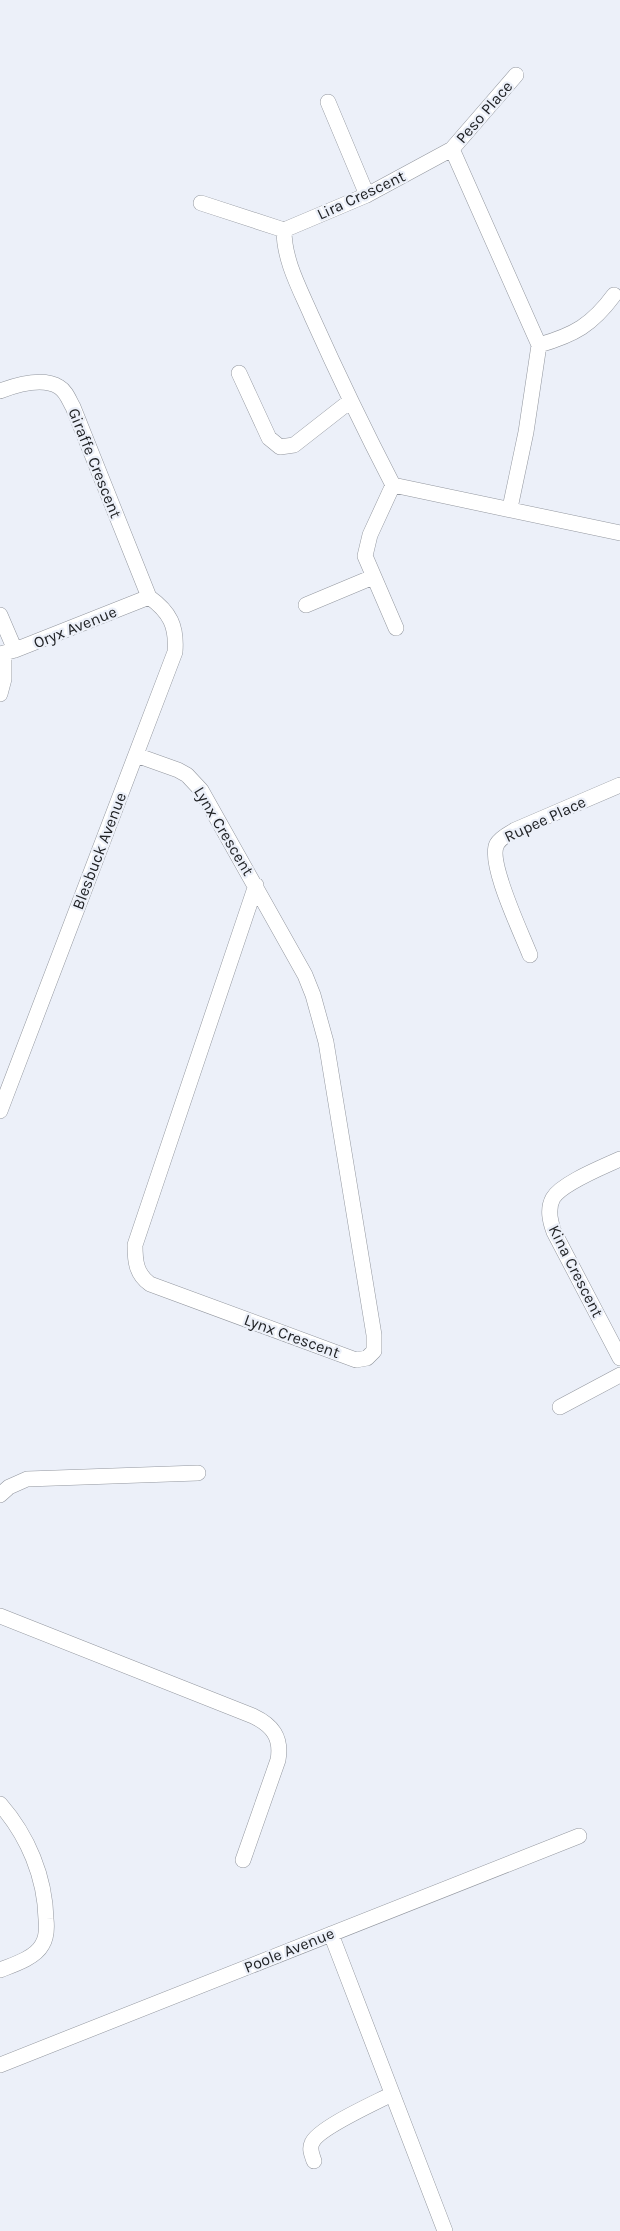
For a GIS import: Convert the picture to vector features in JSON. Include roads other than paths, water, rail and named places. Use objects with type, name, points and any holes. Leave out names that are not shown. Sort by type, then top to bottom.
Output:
[{"type":"street","name":"Peso Place","points":[[452,149],[516,75]]},
{"type":"street","points":[[328,102],[367,195]]},
{"type":"street","name":"Lira Crescent","points":[[284,230],[367,195],[452,149]]},
{"type":"street","points":[[452,149],[539,345],[528,423],[510,508]]},
{"type":"street","points":[[201,203],[284,230],[287,257],[349,402],[393,485]]},
{"type":"street","points":[[539,345],[558,340],[589,324],[614,295]]},
{"type":"street","points":[[239,373],[270,438],[280,447],[294,445],[349,402]]},
{"type":"street","name":"Giraffe Crescent","points":[[0,390],[18,385],[40,384],[58,386],[65,392],[73,406],[149,597]]},
{"type":"street","points":[[393,485],[510,508],[620,534]]},
{"type":"street","points":[[393,485],[366,547],[365,556],[396,628]]},
{"type":"street","points":[[306,605],[373,577]]},
{"type":"street","name":"Oryx Avenue","points":[[6,652],[149,597]]},
{"type":"street","name":"Blesbuck Avenue","points":[[0,1111],[175,652],[176,639],[170,617],[162,607],[149,597]]},
{"type":"street","points":[[0,615],[6,652],[4,679],[0,694]]},
{"type":"street","name":"Lynx Crescent","points":[[136,755],[178,770],[194,781],[201,790],[256,885],[305,975],[313,995],[324,1034],[374,1335],[374,1351],[368,1358],[356,1360],[163,1290],[143,1279],[135,1260],[135,1245],[256,885]]},
{"type":"street","name":"Rupee Place","points":[[530,954],[501,882],[494,852],[497,843],[503,836],[515,830],[620,785]]},
{"type":"street","name":"Kina Crescent","points":[[620,1158],[561,1190],[553,1199],[549,1219],[620,1358]]},
{"type":"street","points":[[560,1407],[620,1375]]},
{"type":"street","points":[[0,1495],[9,1487],[27,1478],[198,1473]]},
{"type":"street","points":[[0,1616],[253,1716],[270,1725],[278,1743],[278,1760],[243,1860]]},
{"type":"street","points":[[0,1804],[17,1827],[36,1862],[40,1874],[47,1924],[46,1938],[42,1947],[32,1955],[0,1970]]},
{"type":"street","name":"Poole Avenue","points":[[0,2065],[579,1836]]},
{"type":"street","points":[[331,1934],[445,2231]]},
{"type":"street","points":[[314,2162],[310,2149],[313,2140],[349,2115],[392,2094]]}]
